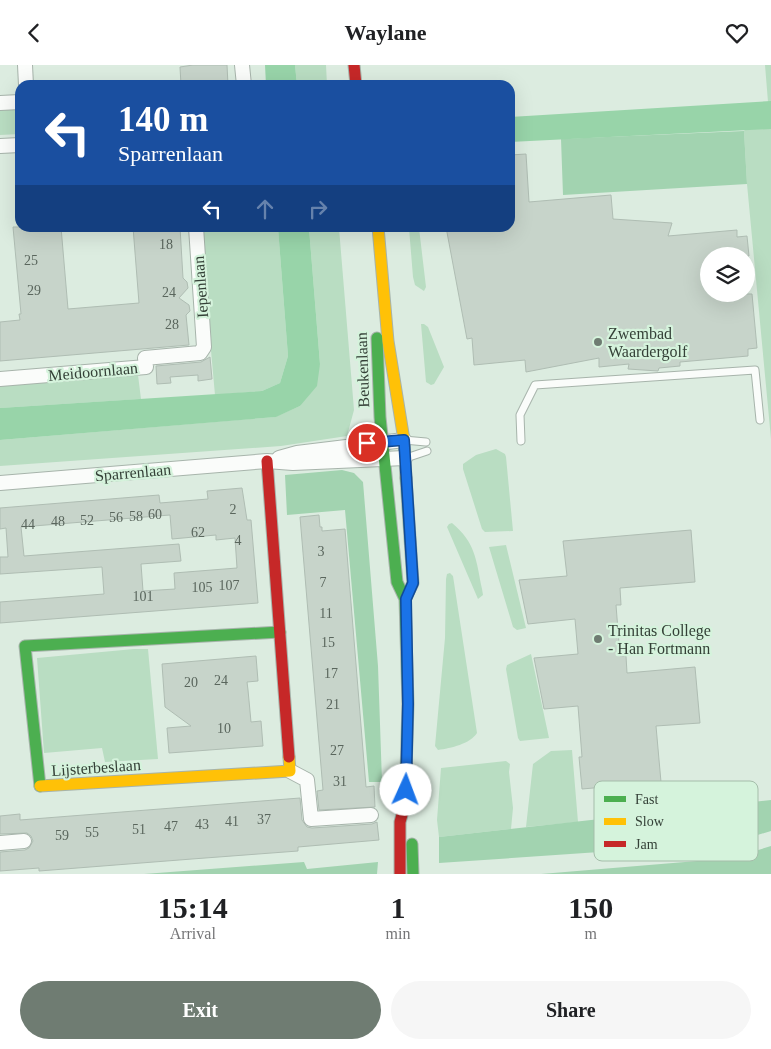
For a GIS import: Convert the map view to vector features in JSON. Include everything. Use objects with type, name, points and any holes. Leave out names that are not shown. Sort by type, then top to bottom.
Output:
[{"type":"street","points":[[25,65],[26,80]]},
{"type":"street","points":[[242,65],[244,80]]},
{"type":"street","points":[[354,65],[356,80]]},
{"type":"street","points":[[364,65],[366,80]]},
{"type":"street","points":[[0,103],[15,102]]},
{"type":"street","points":[[0,146],[15,145]]},
{"type":"street","name":"Iepenlaan","points":[[196,232],[204,347]]},
{"type":"street","name":"Beukenlaan","points":[[368,232],[384,460],[397,582],[406,599]]},
{"type":"street","name":"Beukenlaan","points":[[378,232],[388,341],[404,440],[413,583],[406,599],[408,704],[405,804],[400,822],[400,874]]},
{"type":"street","name":"Meidoornlaan","points":[[0,379],[146,367],[146,358],[197,354],[204,347]]},
{"type":"street","name":"Sparrenlaan","points":[[267,461],[297,453],[383,441],[404,440]]},
{"type":"street","name":"Sparrenlaan","points":[[0,483],[267,461],[293,463],[405,458]]},
{"type":"street","points":[[267,461],[290,771],[307,780],[311,819],[371,815]]},
{"type":"street","name":"Lijsterbeslaan","points":[[280,632],[25,646],[40,787],[290,771]]},
{"type":"street","name":"Beukenlaan","points":[[405,804],[412,826],[413,874]]},
{"type":"street","points":[[0,843],[24,841]]},
{"type":"lane","points":[[521,441],[520,415],[535,385],[755,370],[760,420]]},
{"type":"lane","points":[[404,440],[426,442]]},
{"type":"lane","points":[[405,458],[427,451]]},
{"type":"shaded area","points":[[265,65],[295,65],[296,80],[266,80]]},
{"type":"shaded area","points":[[295,65],[326,65],[327,80],[296,80]]},
{"type":"shaded area","points":[[765,65],[771,65],[771,439],[755,269],[755,247],[753,247],[747,184],[744,131],[768,102]]},
{"type":"shaded area","points":[[771,101],[771,129],[515,142],[515,117]]},
{"type":"shaded area","points":[[15,107],[15,134],[0,135],[0,108]]},
{"type":"shaded area","points":[[744,131],[747,184],[563,195],[561,139]]},
{"type":"shaded area","points":[[200,232],[278,232],[288,356],[280,383],[262,391],[215,395]]},
{"type":"shaded area","points":[[278,232],[309,232],[320,364],[317,386],[300,406],[276,417],[0,440],[0,408],[262,391],[280,383],[288,356]]},
{"type":"shaded area","points":[[309,232],[339,232],[354,410],[347,436],[281,446],[0,466],[0,440],[275,417],[300,406],[320,364]]},
{"type":"shaded area","points":[[409,232],[419,232],[426,287],[424,291],[415,285]]},
{"type":"shaded area","points":[[421,324],[428,327],[444,367],[434,384],[431,385],[426,382]]},
{"type":"shaded area","points":[[137,367],[141,399],[0,408],[0,378]]},
{"type":"shaded area","points":[[496,449],[505,454],[506,457],[513,531],[485,532],[482,529],[463,469],[463,464],[476,455]]},
{"type":"shaded area","points":[[342,470],[354,473],[363,482],[378,666],[382,782],[369,782],[345,510],[287,515],[285,475]]},
{"type":"shaded area","points":[[452,523],[466,538],[474,553],[483,595],[478,599],[447,527]]},
{"type":"shaded area","points":[[506,545],[526,628],[517,630],[513,627],[489,547]]},
{"type":"shaded area","points":[[450,573],[453,576],[477,733],[465,743],[438,750],[435,746],[445,638],[446,579],[447,574]]},
{"type":"shaded area","points":[[148,649],[158,759],[105,762],[102,748],[44,753],[37,658]]},
{"type":"shaded area","points":[[531,654],[549,738],[520,741],[506,669],[507,665]]},
{"type":"shaded area","points":[[572,750],[578,822],[526,827],[533,764],[551,751]]},
{"type":"shaded area","points":[[506,761],[510,764],[509,772],[513,808],[511,829],[439,837],[437,820],[441,768]]},
{"type":"shaded area","points":[[771,800],[771,831],[758,835],[758,801]]},
{"type":"shaded area","points":[[594,820],[594,852],[439,863],[439,837]]},
{"type":"shaded area","points":[[771,846],[771,874],[541,874],[697,861],[758,861],[758,850]]},
{"type":"shaded area","points":[[304,862],[307,869],[378,862],[377,874],[144,874]]},
{"type":"building","points":[[227,65],[228,80],[181,80],[180,67]]},
{"type":"building","points":[[526,154],[529,202],[611,195],[613,219],[672,223],[668,236],[737,230],[737,237],[747,236],[748,247],[700,247],[700,302],[753,302],[757,348],[748,349],[748,356],[680,362],[680,366],[659,368],[658,371],[628,369],[629,364],[599,367],[599,358],[526,372],[525,360],[474,365],[472,338],[467,339],[447,232],[515,232],[515,155]]},
{"type":"building","points":[[13,227],[15,227],[15,232],[61,232],[68,309],[139,303],[133,232],[180,232],[183,278],[187,282],[188,288],[179,298],[189,305],[190,311],[186,315],[189,345],[0,361],[0,322],[20,320],[19,314],[21,314]]},
{"type":"building","points":[[210,357],[212,379],[198,381],[198,375],[170,377],[171,383],[157,384],[156,366],[201,362]]},
{"type":"building","points":[[242,488],[247,520],[251,520],[258,603],[0,623],[0,602],[104,594],[102,567],[0,574],[0,557],[8,557],[6,528],[0,529],[0,508],[159,495],[160,503],[208,499],[207,491]],"holes":[[[170,515],[172,539],[216,535],[216,540],[235,538],[237,568],[174,573],[175,589],[143,591],[141,564],[181,561],[179,544],[24,556],[21,527]]]},
{"type":"building","points":[[319,515],[322,531],[345,529],[366,787],[374,786],[375,807],[319,810],[317,791],[323,790],[300,517]]},
{"type":"building","name":"Trinitas College - Han Fortmann","points":[[691,530],[695,582],[620,588],[621,605],[616,605],[620,656],[626,656],[627,673],[695,667],[700,723],[656,726],[661,781],[594,781],[594,788],[582,789],[579,757],[582,757],[578,706],[544,709],[534,658],[578,654],[575,619],[528,624],[519,580],[567,576],[563,541]]},
{"type":"building","points":[[256,656],[258,681],[247,682],[251,722],[261,721],[263,746],[169,753],[167,728],[191,726],[165,707],[162,664]]},
{"type":"building","points":[[300,798],[302,820],[307,827],[372,824],[377,822],[379,840],[298,847],[298,851],[39,871],[39,868],[0,871],[0,852],[25,850],[29,848],[33,841],[27,833],[0,834],[0,816],[20,814],[20,820]]},
{"type":"traffic: fast","points":[[377,338],[380,417],[397,582],[405,599]]},
{"type":"traffic: fast","points":[[406,478],[413,583],[405,599],[408,704],[406,773]]},
{"type":"traffic: fast","points":[[40,786],[25,646],[280,632]]},
{"type":"traffic: fast","points":[[412,844],[413,874]]},
{"type":"traffic: slow","points":[[378,232],[388,341],[404,440],[406,478]]},
{"type":"traffic: slow","points":[[40,786],[290,771],[289,757]]},
{"type":"traffic: jam","points":[[354,65],[356,80]]},
{"type":"traffic: jam","points":[[267,461],[289,757]]},
{"type":"traffic: jam","points":[[400,874],[400,822],[405,804],[406,773]]},
{"type":"place","name":"Zwembad Waardergolf","points":[[598,342]]},
{"type":"place","name":"Trinitas College - Han Fortmann","points":[[598,639]]},
{"type":"route","points":[[367,443],[404,440],[413,583],[406,599],[408,704],[406,790]]}]
